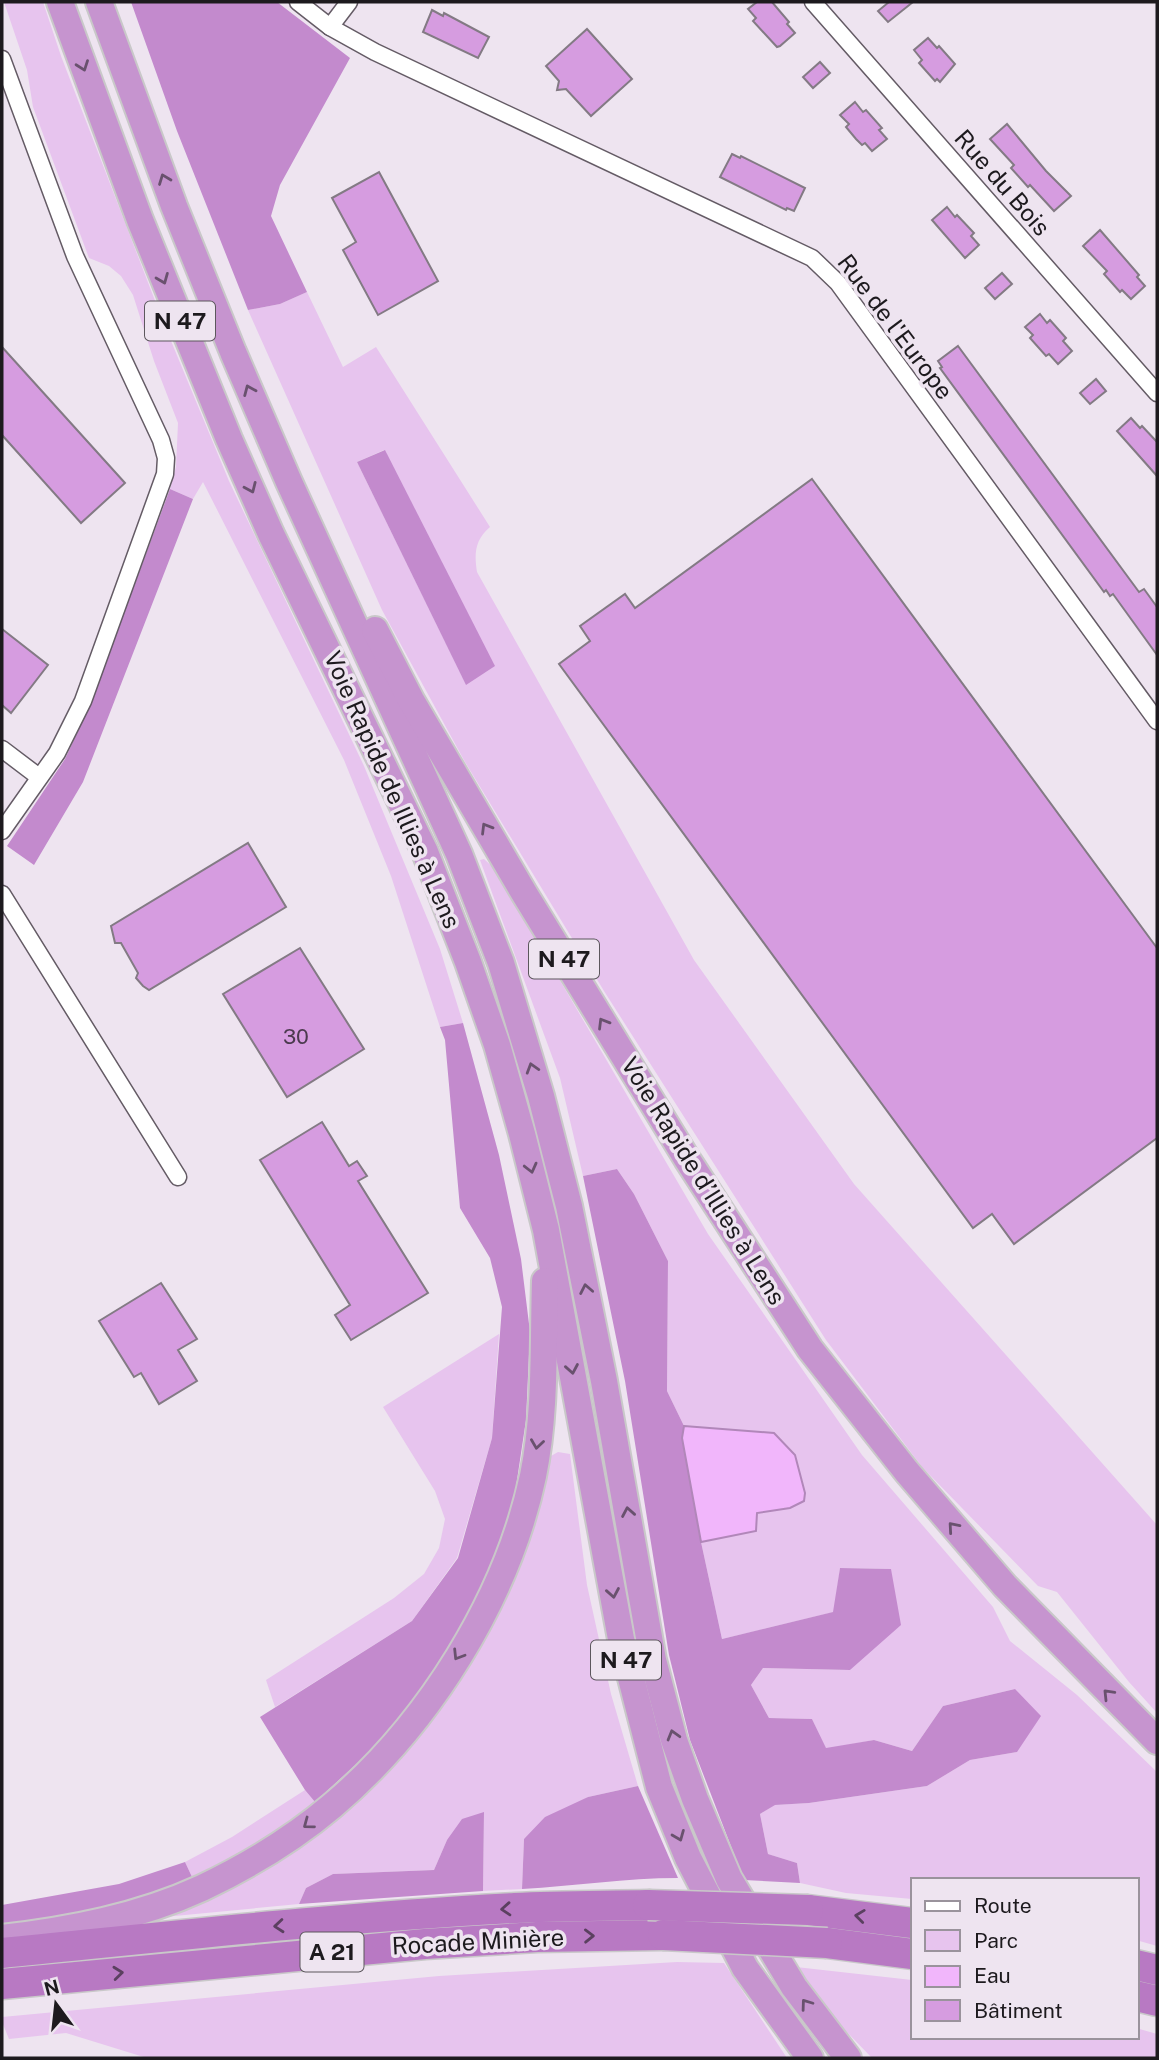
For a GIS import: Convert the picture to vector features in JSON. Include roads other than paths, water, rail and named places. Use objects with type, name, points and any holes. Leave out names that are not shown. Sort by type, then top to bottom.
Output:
[{"type":"highway","name":"Voie Rapide de Illies à Lens","points":[[60,2],[140,220],[199,367],[271,534],[425,852],[497,1045],[523,1134],[546,1230]]},
{"type":"highway","name":"N 47","points":[[99,2],[203,280],[263,424],[327,564]]},
{"type":"highway","name":"Voie Rapide d’Illies à Lens","points":[[327,564],[361,603],[411,699],[524,892],[687,1159],[810,1349],[859,1414],[952,1527],[1005,1586],[1157,1741]]},
{"type":"highway","points":[[327,564],[459,854],[500,963],[537,1083],[583,1271],[653,1660],[674,1740],[695,1799],[729,1879],[794,1987],[838,2049],[848,2058]]},
{"type":"highway","name":"N 47","points":[[546,1230],[621,1639],[659,1787],[688,1858],[745,1968],[808,2057]]},
{"type":"highway","points":[[2,1938],[78,1927],[121,1916],[162,1903],[234,1871],[266,1854],[332,1806],[411,1724],[448,1672],[494,1594],[511,1550],[533,1476],[540,1425],[546,1230]]},
{"type":"highway","name":"Rocade Minière","points":[[2,1953],[246,1928],[517,1908],[648,1905],[808,1910],[911,1923]]},
{"type":"highway","name":"Rocade Minière","points":[[2,1984],[425,1944],[537,1937],[663,1935],[827,1943],[911,1954]]},
{"type":"highway","points":[[1138,1965],[1157,1970]]},
{"type":"highway","points":[[1138,1998],[1157,2001]]},
{"type":"highway","points":[[1138,1999],[1157,2010]]},
{"type":"street","name":"Rue de l'Europe","points":[[298,2],[330,26],[375,52],[812,258],[838,283],[1157,721]]},
{"type":"street","points":[[330,26],[349,2]]},
{"type":"street","name":"Rue du Bois","points":[[813,2],[1157,393]]},
{"type":"street","points":[[2,59],[75,256],[161,440],[166,458],[165,474],[83,701],[57,752],[2,831]]},
{"type":"street","points":[[2,749],[39,776]]},
{"type":"street","points":[[2,894],[178,1177]]},
{"type":"water","points":[[684,1426],[774,1433],[795,1455],[805,1493],[804,1501],[790,1508],[757,1513],[756,1531],[701,1542],[682,1438]]}]
